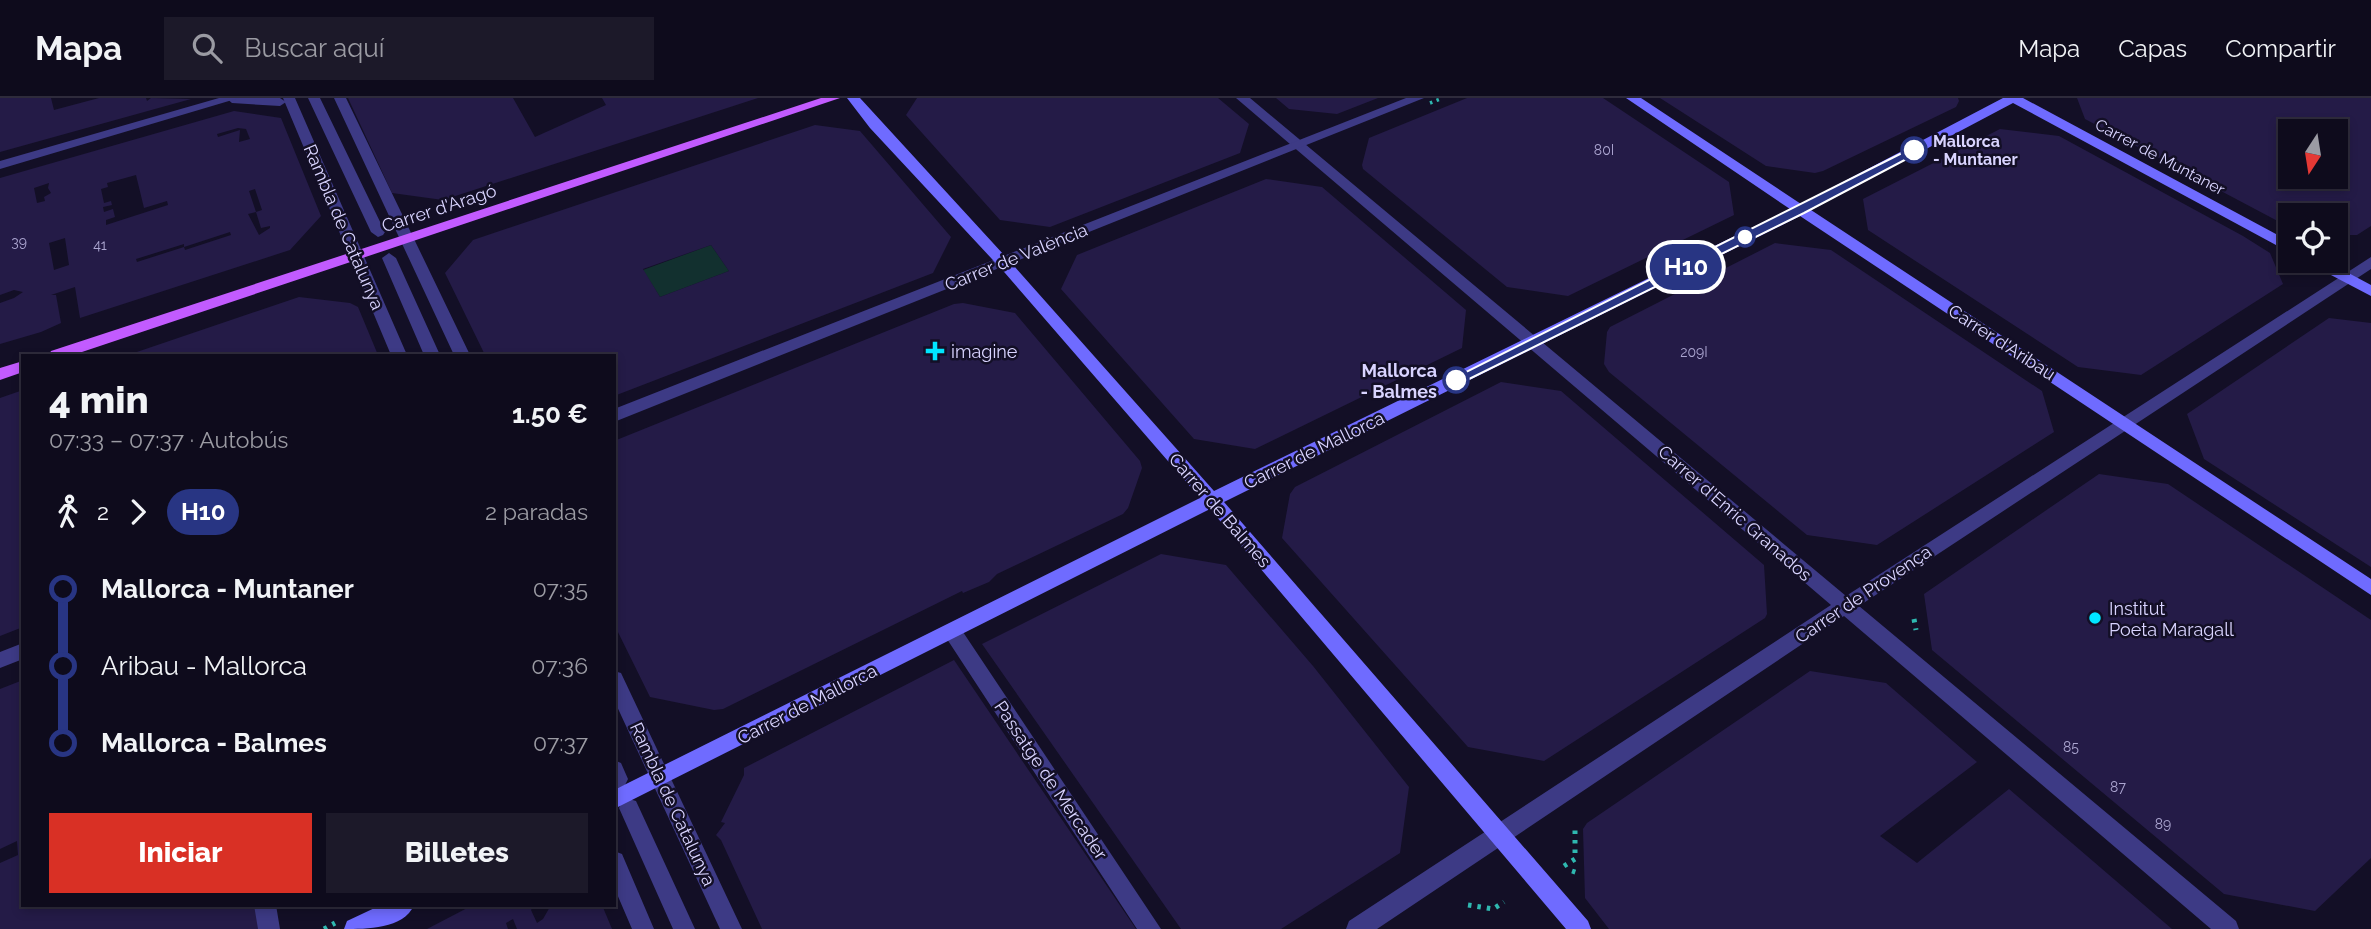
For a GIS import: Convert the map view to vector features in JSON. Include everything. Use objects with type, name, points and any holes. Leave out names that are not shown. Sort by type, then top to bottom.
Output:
[{"type":"main road","name":"Carrer d'Aragó","points":[[60,354],[834,98]]},
{"type":"main road","name":"Carrer de Balmes","points":[[853,98],[1212,500],[1580,929]]},
{"type":"main road","name":"Carrer d'Aribau","points":[[1632,98],[2371,588]]},
{"type":"main road","name":"Carrer de Mallorca","points":[[622,804],[661,777],[1212,500],[1800,210],[2013,98]]},
{"type":"main road","name":"Carrer de Muntaner","points":[[2013,98],[2278,241]]},
{"type":"main road","points":[[2338,273],[2371,291]]},
{"type":"main road","points":[[0,374],[21,367]]},
{"type":"main road","points":[[355,929],[399,907]]},
{"type":"street","points":[[0,165],[232,98],[285,100]]},
{"type":"street","name":"Rambla de Catalunya","points":[[314,98],[378,232]]},
{"type":"street","points":[[340,98],[462,354]]},
{"type":"street","name":"Carrer d'Enric Granados","points":[[1241,98],[2228,929]]},
{"type":"street","name":"Carrer de València","points":[[616,415],[1418,98]]},
{"type":"street","name":"Rambla de Catalunya","points":[[285,100],[399,354]]},
{"type":"street","name":"Rambla de Catalunya","points":[[389,258],[432,354]]},
{"type":"street","name":"Carrer de Provença","points":[[1357,929],[2122,422],[2371,262]]},
{"type":"street","name":"Passatge de Mercader","points":[[952,631],[1150,929]]},
{"type":"street","points":[[0,660],[21,652]]},
{"type":"street","name":"Rambla de Catalunya","points":[[616,683],[731,929]]},
{"type":"street","points":[[622,804],[684,929]]},
{"type":"street","points":[[616,866],[643,929]]},
{"type":"street","points":[[265,907],[269,929]]},
{"type":"path","points":[[1914,619],[1916,630]]},
{"type":"path","points":[[1564,866],[1574,859],[1575,829]]},
{"type":"path","points":[[1572,871],[1581,874]]},
{"type":"path","points":[[1468,905],[1493,909],[1504,902]]},
{"type":"green space","points":[[711,245],[729,271],[660,297],[643,270]]},
{"type":"building","points":[[0,98],[51,98],[54,110],[99,98],[146,98],[147,101],[151,98],[191,99],[0,152]]},
{"type":"building","points":[[348,98],[513,98],[535,137],[606,105],[602,98],[758,98],[443,200],[392,193]]},
{"type":"building","points":[[917,98],[1218,98],[1249,124],[1240,153],[1050,227],[1000,220],[906,115]]},
{"type":"building","points":[[1276,98],[1378,98],[1337,114],[1289,109]]},
{"type":"building","points":[[1467,98],[1603,98],[1729,182],[1734,215],[1568,296],[1507,287],[1363,169],[1362,165],[1369,138]]},
{"type":"building","points":[[1660,98],[1958,98],[1959,101],[1956,107],[1815,173],[1766,166]]},
{"type":"building","points":[[2077,98],[2371,98],[2371,226],[2357,235],[2348,235],[2348,203],[2278,203],[2278,221],[2085,119]]},
{"type":"building","points":[[234,111],[281,118],[321,216],[290,250],[80,318],[75,287],[51,295],[56,295],[61,323],[0,344],[0,303],[23,292],[14,290],[0,295],[0,178]],"holes":[[[238,128],[246,129],[250,139],[239,142],[240,130],[218,137],[217,134]],[[136,175],[144,208],[167,201],[168,205],[106,225],[106,220],[115,217],[113,209],[104,212],[103,207],[112,205],[111,201],[104,203],[101,189],[108,187],[107,183]],[[49,183],[51,193],[44,197],[45,201],[37,203],[34,188]],[[255,189],[262,210],[256,212],[249,191]],[[256,212],[261,228],[270,226],[259,235],[248,214]],[[230,232],[231,235],[185,250],[184,247]],[[65,238],[69,265],[54,270],[49,243]],[[184,244],[184,247],[137,262],[136,259]]]},
{"type":"building","points":[[815,125],[860,131],[951,237],[933,273],[616,395],[616,354],[485,354],[445,273],[473,240]],"holes":[[[711,245],[729,271],[660,297],[643,269]]]},
{"type":"building","points":[[2000,129],[2059,136],[2270,253],[2283,284],[2141,375],[2078,367],[1868,230],[1863,199]]},
{"type":"building","points":[[1266,179],[1322,187],[1466,310],[1462,348],[1255,449],[1194,439],[1061,289],[1077,255]]},
{"type":"building","points":[[1775,243],[1831,250],[2042,391],[2054,432],[1877,545],[1807,535],[1609,372],[1604,364],[1607,332],[1610,327]]},
{"type":"building","points":[[299,297],[350,303],[358,307],[378,354],[131,354]]},
{"type":"building","points":[[963,303],[1015,313],[1140,461],[1142,468],[1128,508],[1123,514],[997,574],[989,582],[963,593],[962,591],[723,709],[714,710],[650,697],[616,628],[616,440],[954,304]]},
{"type":"building","points":[[2329,318],[2371,323],[2371,567],[2204,459],[2187,414]]},
{"type":"building","points":[[1501,382],[1561,391],[1764,565],[1765,618],[1544,761],[1468,747],[1282,538],[1290,494],[1295,487]]},
{"type":"building","points":[[21,391],[21,628],[0,636],[0,398]]},
{"type":"building","points":[[2099,474],[2168,484],[2371,620],[2371,858],[2315,911],[2224,894],[1932,650],[1924,594]]},
{"type":"building","points":[[1161,554],[1226,565],[1313,666],[1409,787],[1400,853],[1281,929],[1181,929],[982,644]]},
{"type":"building","points":[[954,660],[1136,929],[762,929],[721,840],[716,835],[725,823],[721,822],[744,775],[744,768]]},
{"type":"building","points":[[1810,671],[1886,683],[1977,762],[1880,836],[1917,863],[2009,789],[2172,929],[1609,929],[1585,898],[1583,829],[1587,823]]},
{"type":"building","points":[[21,681],[21,907],[261,907],[265,929],[0,929],[0,863],[18,855],[17,841],[0,849],[0,689]]},
{"type":"building","points":[[469,907],[533,907],[531,910],[537,923],[543,919],[550,907],[603,907],[612,929],[517,929],[513,919],[506,923],[508,929],[427,929]]},
{"type":"bus line","name":"H10","points":[[1456,380],[1800,210],[1914,150]]},
{"type":"place","name":"Mallorca - Muntaner","points":[[1914,150]]},
{"type":"place","name":"imagine","points":[[935,351]]},
{"type":"place","name":"Mallorca - Balmes","points":[[1456,380]]},
{"type":"place","name":"Institut Poeta Maragall","points":[[2095,618]]}]
